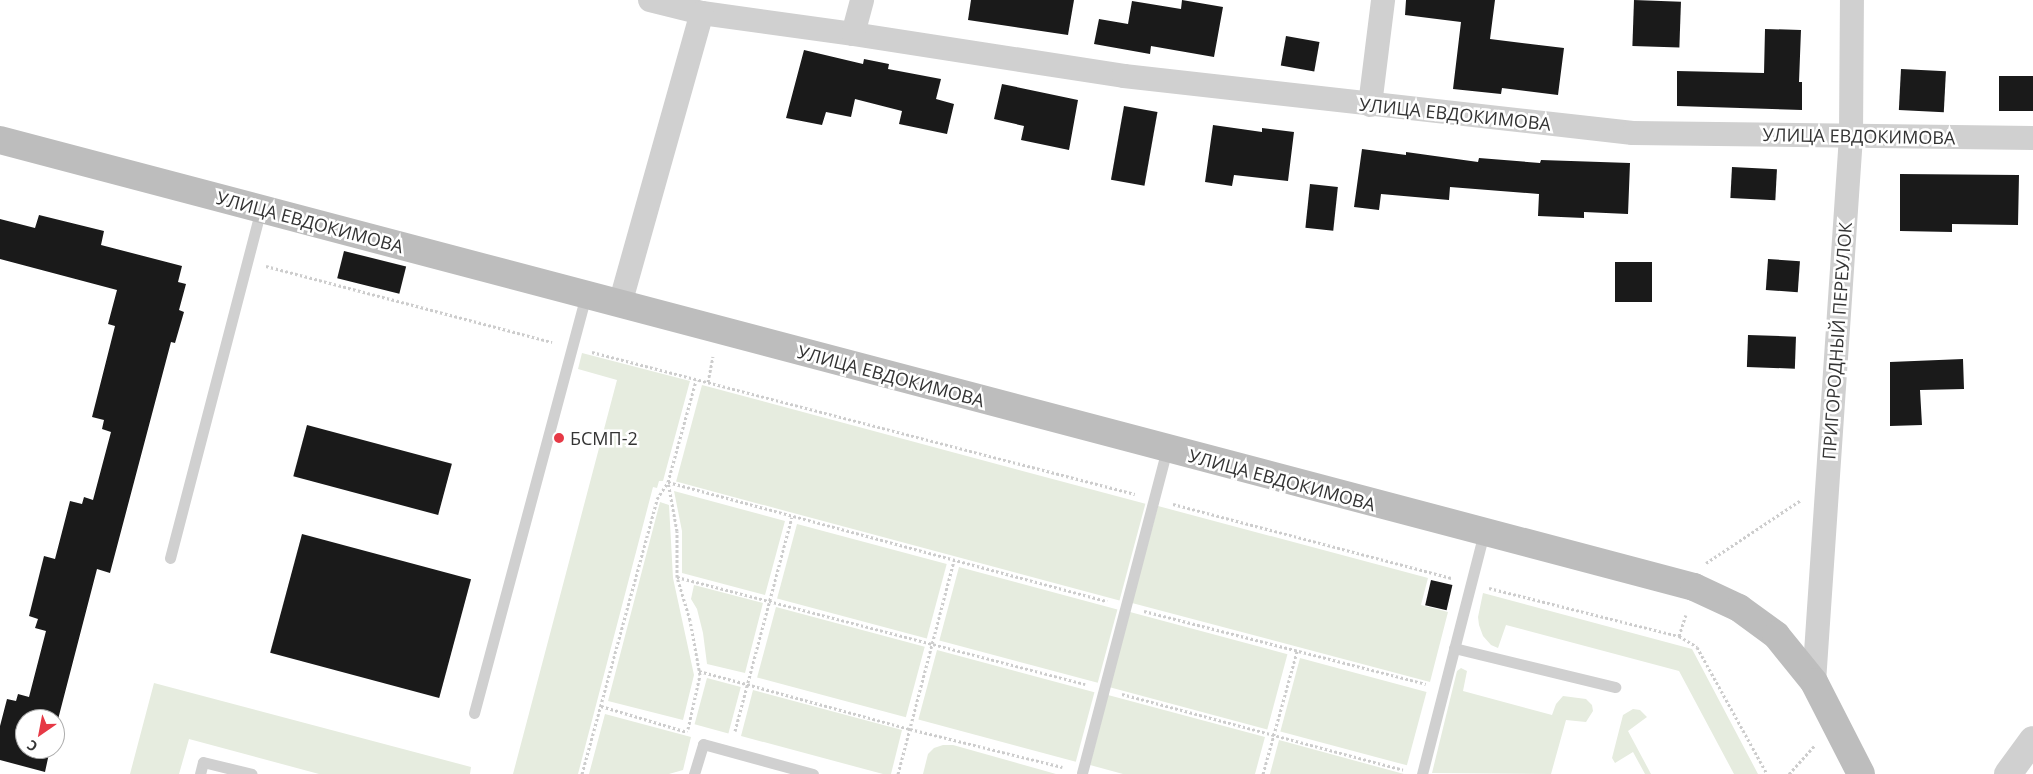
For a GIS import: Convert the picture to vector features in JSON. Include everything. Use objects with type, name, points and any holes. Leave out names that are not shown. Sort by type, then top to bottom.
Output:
[{"type":"main road","name":"УЛИЦА ЕВДОКИМОВА","points":[[0,140],[1694,587],[1739,608],[1776,635],[1814,682],[1861,774]]},
{"type":"street","name":"УЛИЦА ЕВДОКИМОВА","points":[[650,0],[702,13],[853,34],[1124,76],[1633,133],[2033,138]]},
{"type":"street","points":[[853,34],[862,0]]},
{"type":"street","points":[[1370,105],[1383,0]]},
{"type":"street","name":"ПРИГОРОДНЫЙ ПЕРЕУЛОК","points":[[1814,682],[1851,136],[1852,0]]},
{"type":"street","points":[[620,304],[702,13]]},
{"type":"street","points":[[2008,774],[2033,740]]},
{"type":"lane","points":[[170,558],[261,209]]},
{"type":"lane","points":[[474,713],[586,295]]},
{"type":"lane","points":[[1084,774],[1103,689],[1167,449]]},
{"type":"lane","points":[[1422,774],[1484,533]]},
{"type":"lane","points":[[1454,648],[1615,687]]},
{"type":"lane","points":[[694,774],[703,744],[813,774]]},
{"type":"lane","points":[[200,774],[203,762],[252,774]]},
{"type":"path","points":[[248,262],[1679,636],[1697,647],[1767,774]]},
{"type":"path","points":[[582,774],[657,498],[668,482],[696,380]]},
{"type":"path","points":[[668,482],[1126,606],[1443,688]]},
{"type":"path","points":[[668,482],[677,531],[677,577],[690,620],[699,671],[687,732]]},
{"type":"path","points":[[1679,636],[1694,587],[1707,560],[1827,483]]},
{"type":"path","points":[[730,751],[792,517]]},
{"type":"path","points":[[898,774],[954,560]]},
{"type":"path","points":[[677,577],[1409,771]]},
{"type":"path","points":[[1264,774],[1297,651]]},
{"type":"path","points":[[699,671],[1084,774]]},
{"type":"path","points":[[601,706],[696,735],[703,744]]},
{"type":"path","points":[[1789,774],[1810,750],[1836,727]]},
{"type":"shaded area","points":[[582,353],[690,381],[663,481],[659,481],[657,488],[653,487],[578,774],[513,774],[617,380],[578,369]]},
{"type":"shaded area","points":[[702,385],[1145,504],[1119,600],[676,482]]},
{"type":"shaded area","points":[[674,491],[785,521],[765,595],[682,573],[682,531]]},
{"type":"shaded area","points":[[660,502],[669,505],[673,578],[694,675],[683,720],[608,701]]},
{"type":"shaded area","points":[[1158,506],[1428,578],[1421,605],[1448,612],[1430,682],[1132,603]]},
{"type":"shaded area","points":[[797,524],[947,564],[927,638],[777,598]]},
{"type":"shaded area","points":[[959,567],[1117,609],[1098,683],[939,640]]},
{"type":"shaded area","points":[[694,585],[763,603],[745,673],[707,664],[703,633],[697,609],[691,599]]},
{"type":"shaded area","points":[[1483,593],[1692,649],[1758,774],[1734,774],[1679,671],[1506,625],[1498,648],[1491,645],[1483,636],[1479,625],[1478,617]]},
{"type":"shaded area","points":[[776,607],[925,647],[906,717],[757,678]]},
{"type":"shaded area","points":[[1130,612],[1287,654],[1267,730],[1110,687]]},
{"type":"shaded area","points":[[937,650],[1094,692],[1076,762],[918,720]]},
{"type":"shaded area","points":[[1300,658],[1427,692],[1407,765],[1280,731]]},
{"type":"shaded area","points":[[1461,668],[1467,671],[1463,691],[1552,715],[1556,704],[1563,696],[1586,699],[1592,705],[1593,711],[1586,722],[1566,720],[1551,774],[1432,773],[1457,671]]},
{"type":"shaded area","points":[[707,678],[741,687],[728,733],[695,724]]},
{"type":"shaded area","points":[[154,683],[471,767],[470,774],[319,774],[189,739],[179,774],[130,774]]},
{"type":"shaded area","points":[[753,690],[902,730],[891,774],[883,774],[741,736]]},
{"type":"shaded area","points":[[1108,695],[1265,737],[1255,774],[1123,774],[1090,765]]},
{"type":"shaded area","points":[[1633,709],[1640,710],[1647,717],[1628,731],[1651,774],[1645,774],[1633,752],[1615,763],[1612,758],[1623,715]]},
{"type":"shaded area","points":[[605,714],[691,737],[683,770],[669,774],[589,774]]},
{"type":"shaded area","points":[[1279,740],[1404,774],[1270,774]]},
{"type":"shaded area","points":[[943,745],[953,745],[1056,774],[923,774],[928,754],[934,748]]},
{"type":"building","points":[[971,0],[1074,0],[1068,35],[968,20]]},
{"type":"building","points":[[1182,0],[1223,7],[1214,57],[1151,46],[1150,54],[1094,44],[1099,19],[1128,24],[1132,1],[1181,9]]},
{"type":"building","points":[[1406,0],[1495,0],[1490,39],[1564,48],[1558,95],[1502,88],[1501,94],[1453,89],[1461,22],[1405,15]]},
{"type":"building","points":[[1634,0],[1681,2],[1679,48],[1632,46]]},
{"type":"building","points":[[1765,29],[1801,30],[1799,82],[1802,82],[1802,110],[1677,106],[1677,71],[1764,73]]},
{"type":"building","points":[[1286,36],[1319,42],[1314,71],[1281,66]]},
{"type":"building","points":[[804,50],[863,64],[864,59],[889,64],[888,69],[941,79],[936,99],[954,104],[947,134],[899,124],[902,111],[855,99],[851,117],[826,112],[822,125],[786,118]]},
{"type":"building","points":[[1901,69],[1946,71],[1944,112],[1899,110]]},
{"type":"building","points":[[1999,76],[2033,76],[2033,111],[1999,111]]},
{"type":"building","points":[[1002,84],[1078,100],[1069,150],[1021,140],[1024,126],[994,119]]},
{"type":"building","points":[[1124,106],[1157,112],[1144,186],[1111,180]]},
{"type":"building","points":[[1213,125],[1262,132],[1262,128],[1294,132],[1288,181],[1234,175],[1232,186],[1205,182]]},
{"type":"building","points":[[1362,149],[1406,155],[1406,152],[1478,162],[1479,158],[1540,163],[1541,160],[1630,163],[1628,214],[1584,212],[1584,218],[1538,216],[1539,194],[1450,187],[1449,200],[1381,194],[1379,210],[1354,207]]},
{"type":"building","points":[[1732,167],[1777,169],[1775,200],[1730,198]]},
{"type":"building","points":[[1900,174],[2019,175],[2018,225],[1952,224],[1952,232],[1900,231]]},
{"type":"building","points":[[1310,184],[1338,187],[1333,231],[1305,228]]},
{"type":"building","points":[[39,215],[104,231],[101,245],[182,266],[178,282],[186,284],[179,310],[184,312],[175,343],[171,342],[110,573],[97,569],[61,709],[15,709],[15,759],[48,759],[45,772],[0,760],[0,726],[7,699],[16,701],[18,694],[29,697],[46,631],[35,628],[38,619],[29,616],[44,556],[55,559],[70,501],[82,504],[84,497],[93,500],[111,432],[102,429],[104,420],[92,417],[115,326],[108,324],[117,290],[0,259],[0,219],[35,228]]},
{"type":"building","points":[[344,251],[406,266],[399,294],[337,278]]},
{"type":"building","points":[[1768,259],[1800,261],[1798,292],[1766,290]]},
{"type":"building","points":[[1615,262],[1652,262],[1652,302],[1615,302]]},
{"type":"building","points":[[1748,335],[1796,337],[1795,369],[1747,367]]},
{"type":"building","points":[[1963,359],[1964,389],[1920,390],[1922,425],[1890,426],[1890,362]]},
{"type":"building","points":[[307,425],[452,464],[438,515],[293,476]]},
{"type":"building","points":[[302,534],[471,579],[439,698],[270,653]]},
{"type":"building","points":[[1431,580],[1452,585],[1447,610],[1425,605]]},
{"type":"place","name":"БСМП-2","points":[[559,438]]}]
